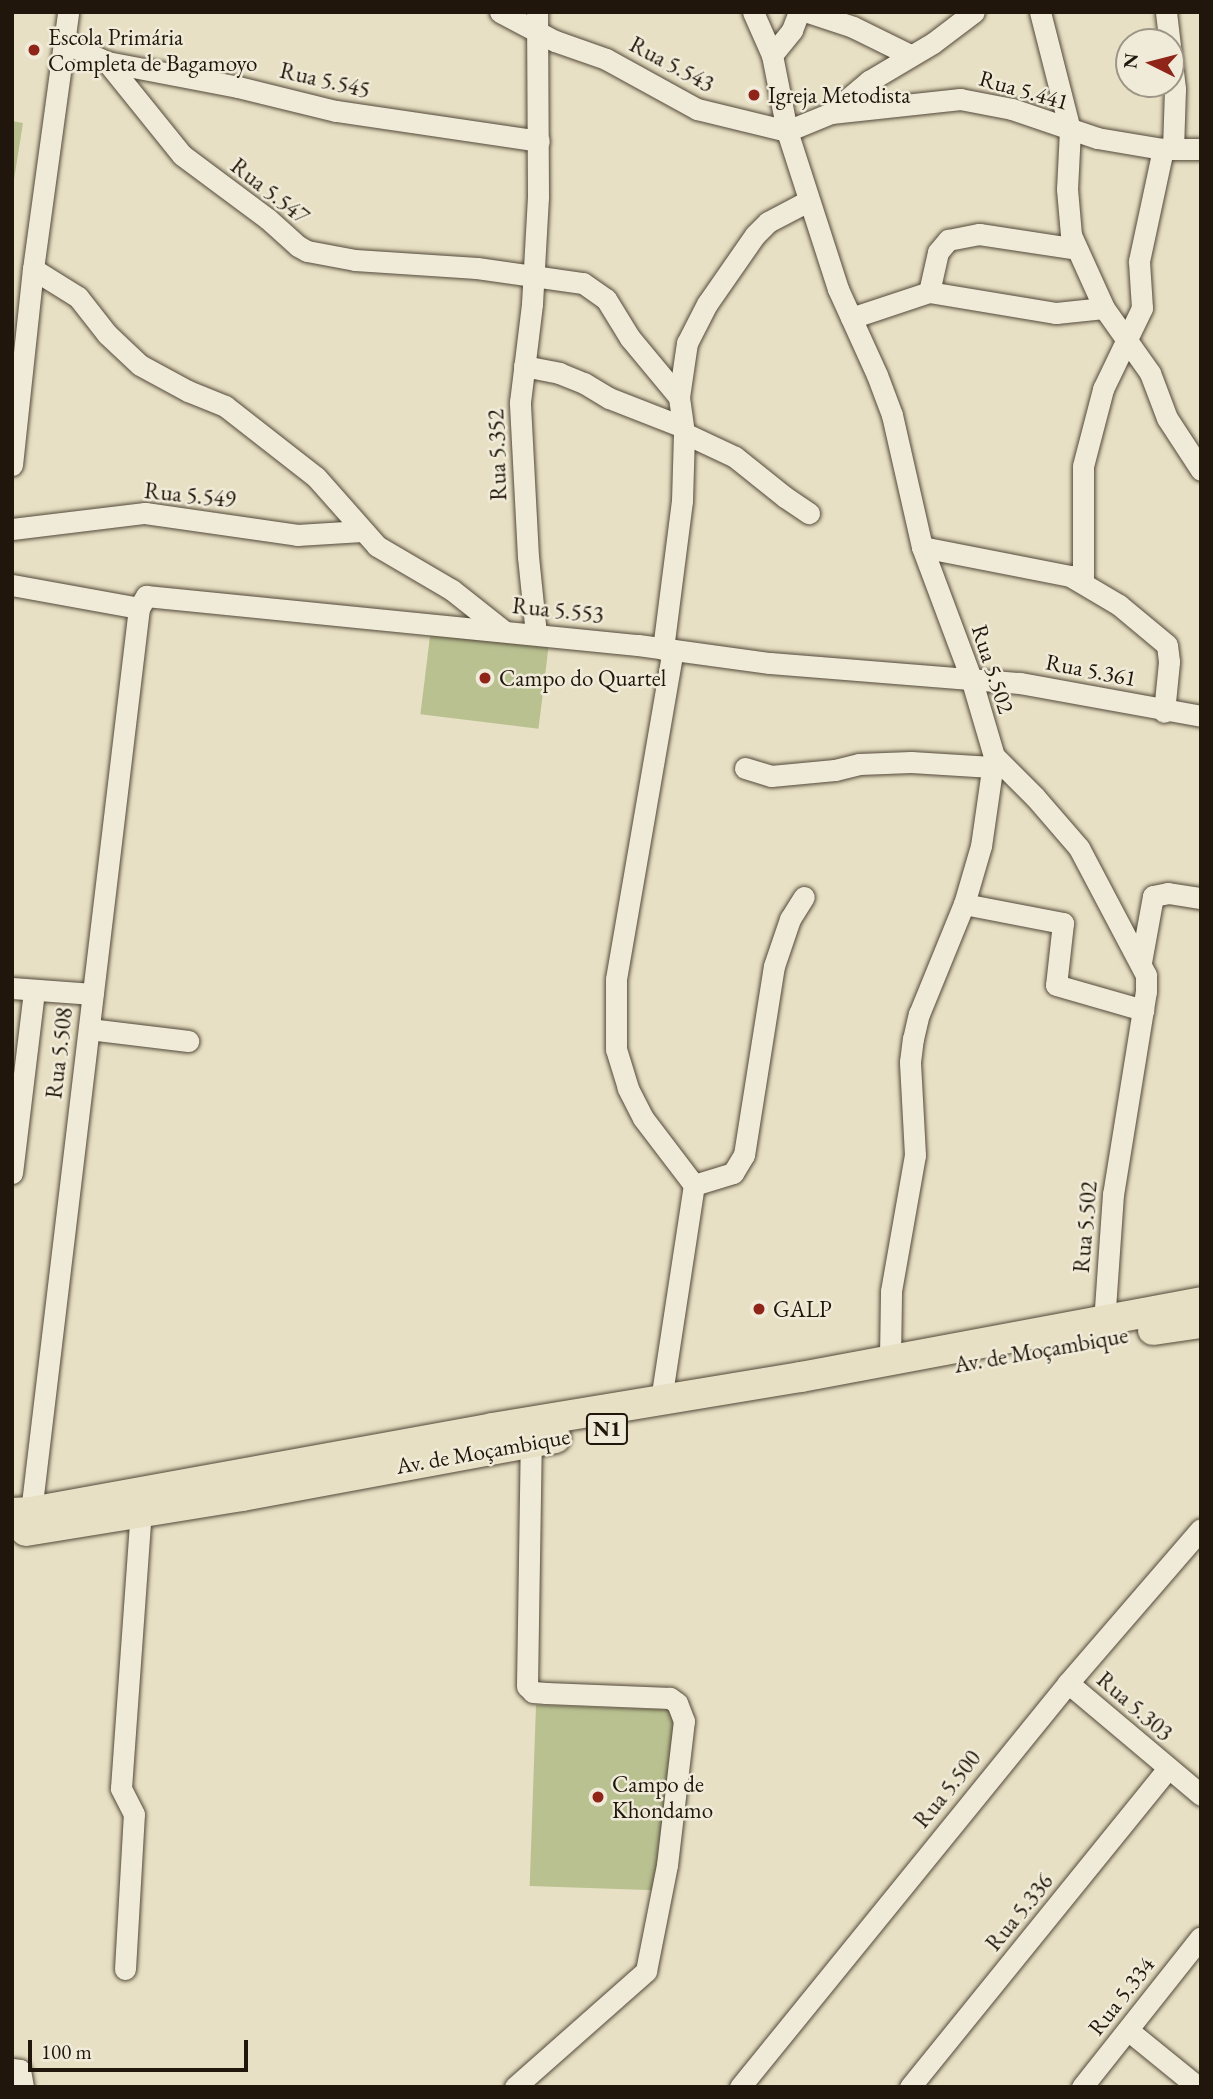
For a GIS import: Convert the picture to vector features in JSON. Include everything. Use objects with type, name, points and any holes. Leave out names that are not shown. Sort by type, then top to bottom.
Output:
[{"type":"highway","name":"N1","points":[[1118,1317],[1201,1302]]},
{"type":"highway","name":"Av. de Moçambique","points":[[19,1519],[1118,1317]]},
{"type":"highway","name":"Av. de Moçambique","points":[[19,1519],[141,1512],[1104,1338],[1201,1323]]},
{"type":"street","points":[[12,465],[33,269],[68,12]]},
{"type":"street","name":"Rua 5.543","points":[[500,12],[537,22],[696,109],[787,131]]},
{"type":"street","name":"Rua 5.502","points":[[753,12],[772,55],[787,131],[838,289],[892,415],[922,547],[971,678],[993,761],[1035,797],[1079,848],[1146,975],[1143,1010],[1113,1194],[1118,1317]]},
{"type":"street","points":[[772,55],[792,30],[799,12]]},
{"type":"street","points":[[808,12],[853,27],[910,55]]},
{"type":"street","points":[[787,131],[831,113],[869,82],[974,12]]},
{"type":"street","points":[[1040,12],[1070,130],[1068,220],[1077,249],[1104,309],[1155,380],[1167,418],[1201,470]]},
{"type":"street","points":[[1083,582],[1083,466],[1103,389],[1128,343],[1142,308],[1139,261],[1168,149],[1175,89],[1166,12]]},
{"type":"street","name":"Rua 5.352","points":[[536,634],[524,494],[520,401],[534,267],[538,141],[537,22]]},
{"type":"street","name":"Rua 5.545","points":[[64,43],[107,62],[371,118],[538,141]]},
{"type":"street","name":"Rua 5.547","points":[[107,62],[182,155],[307,251],[355,260],[534,267],[583,283],[606,299],[630,338],[679,397]]},
{"type":"street","name":"Rua 5.441","points":[[831,113],[888,108],[934,99],[960,99],[1012,109],[1070,130],[1168,149],[1201,149]]},
{"type":"street","points":[[661,1400],[694,1185],[643,1118],[628,1088],[616,1049],[616,979],[668,650],[682,501],[683,430],[679,397],[687,343],[712,295],[768,222],[808,201]]},
{"type":"street","points":[[929,292],[937,252],[948,240],[979,234],[1077,249]]},
{"type":"street","points":[[33,269],[78,297],[107,334],[141,365],[188,391],[225,406],[300,464],[332,493],[362,531],[390,555],[452,590],[504,631]]},
{"type":"street","points":[[851,318],[929,292],[1056,313],[1104,309]]},
{"type":"street","points":[[524,366],[559,373],[584,383],[609,398],[683,430],[735,457],[809,513]]},
{"type":"street","name":"Rua 5.549","points":[[12,529],[145,513],[297,535],[362,531]]},
{"type":"street","points":[[922,547],[1070,576],[1119,605],[1167,645],[1169,662],[1164,712]]},
{"type":"street","name":"Rua 5.553","points":[[12,585],[141,604],[152,594],[344,617],[536,634],[782,664],[971,678]]},
{"type":"street","name":"Rua 5.508","points":[[19,1519],[89,1029],[141,604]]},
{"type":"street","name":"Rua 5.361","points":[[971,678],[1020,683],[1164,712],[1201,716]]},
{"type":"street","points":[[745,768],[771,776],[835,770],[859,764],[993,761],[981,846],[964,904],[944,960],[919,1014],[913,1039],[910,1062],[915,1155],[891,1291],[890,1359]]},
{"type":"street","points":[[1141,962],[1153,895],[1168,893],[1201,898]]},
{"type":"street","points":[[694,1185],[733,1173],[739,1167],[752,1114],[774,966],[790,919],[804,897]]},
{"type":"street","points":[[964,904],[1063,923],[1056,985],[1143,1010]]},
{"type":"street","points":[[12,988],[93,994]]},
{"type":"street","points":[[12,1173],[34,990]]},
{"type":"street","points":[[89,1029],[188,1041]]},
{"type":"street","points":[[515,2087],[646,1971],[667,1865],[684,1721],[677,1703],[670,1699],[533,1692],[527,1686],[531,1442]]},
{"type":"street","points":[[125,1969],[134,1814],[121,1788],[141,1512]]},
{"type":"street","name":"Rua 5.500","points":[[740,2087],[1068,1683],[1201,1529]]},
{"type":"street","name":"Rua 5.303","points":[[1068,1683],[1167,1770],[1201,1795]]},
{"type":"street","name":"Rua 5.336","points":[[910,2087],[1167,1770]]},
{"type":"street","name":"Rua 5.334","points":[[1082,2087],[1201,1937]]},
{"type":"street","points":[[1129,2031],[1198,2087]]},
{"type":"street","points":[[12,2069],[20,2070],[23,2087]]},
{"type":"green space","points":[[12,121],[23,123],[12,192]]},
{"type":"green space","name":"Campo do Quartel","points":[[431,628],[549,643],[539,729],[420,714]]},
{"type":"green space","name":"Campo de Khondamo","points":[[536,1705],[676,1710],[670,1891],[530,1886]]},
{"type":"place","name":"Escola Primária Completa de Bagamoyo","points":[[34,50]]},
{"type":"place","name":"Igreja Metodista","points":[[754,95]]},
{"type":"place","name":"Campo do Quartel","points":[[485,678]]},
{"type":"place","name":"GALP","points":[[759,1309]]},
{"type":"place","name":"Campo de Khondamo","points":[[598,1797]]}]
